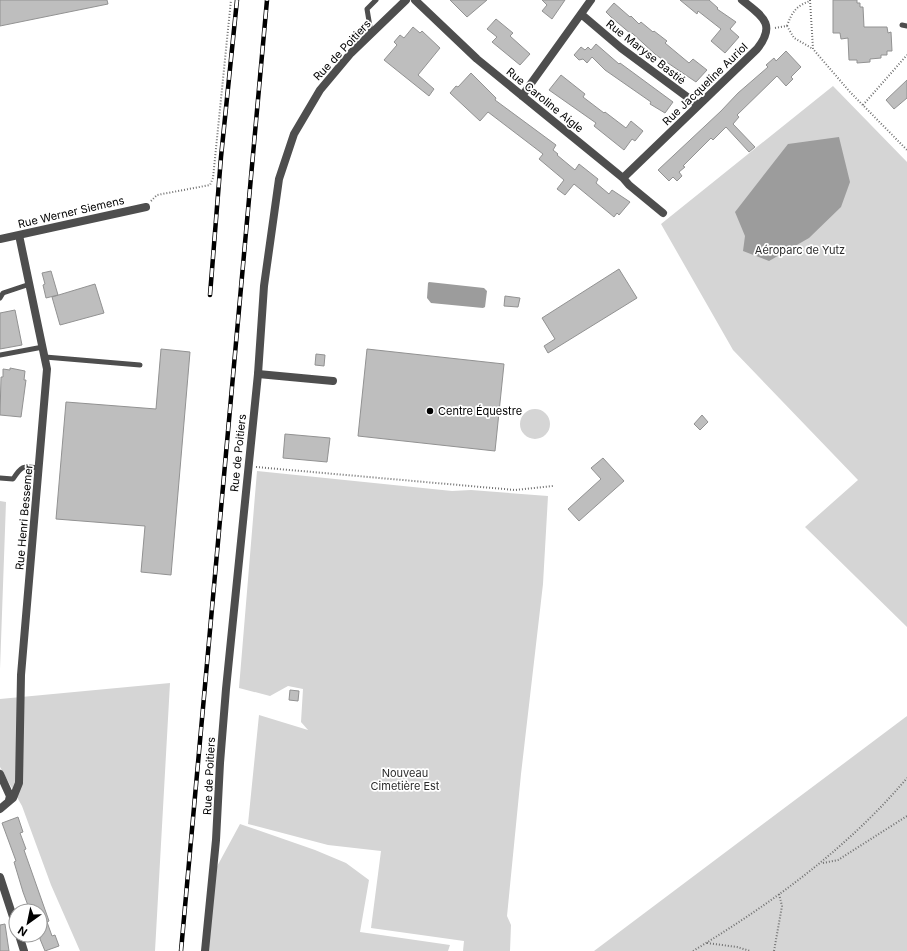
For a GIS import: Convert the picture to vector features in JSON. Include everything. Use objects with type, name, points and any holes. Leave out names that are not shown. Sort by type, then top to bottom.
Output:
[{"type":"street","name":"Rue de Poitiers","points":[[205,951],[216,840],[226,689],[247,466],[258,374],[264,286],[279,179],[294,134],[320,90],[351,53],[406,0]]},
{"type":"street","name":"Rue Caroline Aigle","points":[[415,0],[477,59],[623,178],[628,185],[663,213]]},
{"type":"street","points":[[522,96],[591,0]]},
{"type":"street","points":[[742,0],[764,18],[768,29]]},
{"type":"street","name":"Rue Maryse Bastié","points":[[582,14],[621,48],[698,106]]},
{"type":"street","name":"Rue Jacqueline Auriol","points":[[623,178],[757,49],[764,41],[768,29]]},
{"type":"street","name":"Rue Werner Siemens","points":[[0,239],[146,206]]},
{"type":"street","name":"Rue Henri Bessemer","points":[[0,809],[17,790],[19,783],[22,675],[47,368],[19,235]]},
{"type":"street","points":[[258,374],[333,381]]},
{"type":"street","points":[[0,774],[10,796],[9,800]]},
{"type":"street","points":[[0,877],[2,892],[8,907]]},
{"type":"lane","points":[[371,33],[367,9],[376,0]]},
{"type":"lane","points":[[0,298],[3,293],[30,284]]},
{"type":"lane","points":[[0,355],[43,347]]},
{"type":"lane","points":[[45,357],[140,365]]},
{"type":"lane","points":[[0,478],[13,479],[19,470],[24,466],[39,468]]},
{"type":"path","points":[[146,206],[158,195],[210,185],[213,178],[231,0]]},
{"type":"path","points":[[813,49],[810,1],[800,4],[792,13],[788,26],[794,38],[813,49],[863,105],[907,150]]},
{"type":"path","points":[[768,29],[788,26]]},
{"type":"path","points":[[863,105],[907,56]]},
{"type":"path","points":[[247,466],[515,490],[553,486]]},
{"type":"path","points":[[693,951],[779,894],[822,863],[887,801],[907,778]]},
{"type":"path","points":[[822,863],[838,860],[907,816]]},
{"type":"path","points":[[774,951],[782,906],[779,894]]},
{"type":"path","points":[[707,943],[737,947],[750,951]]},
{"type":"green space","name":"Aéroparc de Yutz","points":[[833,86],[907,162],[907,627],[805,527],[858,480],[733,350],[661,224]]},
{"type":"green space","points":[[535,409],[545,414],[550,424],[545,434],[535,439],[525,434],[520,424],[525,414]]},
{"type":"green space","name":"Nouveau Cimetière Est","points":[[257,471],[452,491],[471,490],[548,496],[543,584],[521,774],[507,916],[511,925],[510,951],[463,951],[464,941],[371,928],[381,851],[328,845],[248,824],[259,715],[308,730],[301,722],[303,689],[288,686],[270,696],[239,688]]},
{"type":"green space","points":[[0,501],[6,502],[0,669]]},
{"type":"green space","points":[[170,683],[155,951],[80,951],[51,885],[22,806],[0,767],[0,699]]},
{"type":"green space","points":[[907,716],[907,951],[594,951]]},
{"type":"green space","points":[[240,824],[315,850],[346,863],[369,880],[360,932],[450,945],[448,951],[207,951],[214,872]]},
{"type":"shaded area","points":[[839,137],[850,182],[841,207],[809,238],[769,261],[743,251],[745,236],[735,212],[788,144]]},
{"type":"shaded area","points":[[429,282],[484,288],[487,291],[485,307],[431,303],[427,298]]},
{"type":"building","points":[[0,0],[107,0],[108,4],[0,26]]},
{"type":"building","points":[[450,0],[487,0],[467,17]]},
{"type":"building","points":[[542,0],[565,0],[552,19],[542,11],[547,5]]},
{"type":"building","points":[[680,0],[709,0],[718,8],[717,9],[736,22],[730,29],[739,37],[725,53],[711,41],[721,29],[698,11],[697,14]]},
{"type":"building","points":[[833,0],[857,0],[857,3],[860,3],[860,7],[863,7],[864,27],[887,27],[888,33],[891,32],[892,51],[887,51],[887,55],[881,55],[881,58],[870,59],[870,62],[857,63],[857,60],[849,60],[848,38],[841,39],[840,33],[833,33]]},
{"type":"building","points":[[614,3],[639,24],[641,22],[667,41],[665,43],[689,63],[693,59],[707,70],[696,82],[656,55],[606,12]]},
{"type":"building","points":[[496,19],[513,33],[510,36],[530,54],[520,65],[492,42],[497,37],[487,29]]},
{"type":"building","points":[[413,27],[420,33],[422,31],[440,48],[418,75],[434,89],[429,96],[384,60],[397,45],[394,42],[400,35],[404,38]]},
{"type":"building","points":[[596,44],[619,64],[620,63],[673,102],[665,113],[650,104],[651,102],[605,70],[592,57],[587,63],[583,59],[579,60],[574,55],[581,47],[585,50],[588,47],[591,50]]},
{"type":"building","points":[[786,51],[801,67],[791,77],[793,79],[786,86],[777,76],[737,115],[739,117],[733,124],[755,147],[749,152],[726,127],[713,140],[711,138],[683,166],[685,167],[679,172],[682,176],[677,181],[673,177],[669,181],[658,170],[738,93],[768,67],[766,65],[774,58],[776,61]]},
{"type":"building","points":[[471,73],[496,98],[495,100],[556,145],[553,150],[575,170],[579,164],[598,179],[596,183],[609,194],[612,190],[630,202],[619,215],[617,213],[614,217],[574,184],[565,195],[557,189],[564,180],[539,159],[543,154],[488,112],[480,121],[450,93]]},
{"type":"building","points":[[561,75],[585,94],[583,97],[604,113],[605,112],[626,128],[631,121],[643,131],[635,141],[632,139],[624,150],[594,126],[596,123],[549,90]]},
{"type":"building","points":[[907,80],[907,98],[894,109],[886,100]]},
{"type":"building","points":[[619,269],[637,298],[548,353],[544,346],[555,339],[542,318]]},
{"type":"building","points":[[51,271],[58,295],[46,298],[43,285],[45,284],[42,273]]},
{"type":"building","points":[[95,284],[104,313],[60,325],[52,297]]},
{"type":"building","points":[[505,296],[520,298],[518,307],[504,306]]},
{"type":"building","points":[[15,310],[22,345],[0,349],[0,313]]},
{"type":"building","points":[[161,349],[190,352],[171,575],[141,572],[145,526],[56,519],[66,402],[156,409]]},
{"type":"building","name":"Centre Équestre","points":[[367,349],[504,364],[495,451],[358,436]]},
{"type":"building","points":[[316,354],[325,355],[324,366],[315,365]]},
{"type":"building","points":[[10,368],[25,371],[24,380],[26,380],[21,417],[0,415],[1,377],[3,377],[3,369],[10,370]]},
{"type":"building","points":[[702,415],[708,422],[700,430],[694,424]]},
{"type":"building","points":[[285,434],[330,438],[327,462],[283,458]]},
{"type":"building","points":[[603,458],[624,481],[579,521],[568,509],[601,479],[591,468]]},
{"type":"building","points":[[290,690],[299,691],[298,701],[289,700]]},
{"type":"building","points":[[18,817],[23,832],[20,833],[26,849],[24,850],[43,903],[27,903],[14,862],[16,861],[2,823]]},
{"type":"building","points":[[5,924],[9,951],[0,951],[0,925]]},
{"type":"building","points":[[48,925],[52,936],[55,935],[59,946],[45,951],[42,943],[48,943]]},
{"type":"railway","points":[[210,295],[221,157],[237,0]]},
{"type":"railway","points":[[181,951],[267,0]]},
{"type":"place","name":"Centre Équestre","points":[[430,411]]}]
